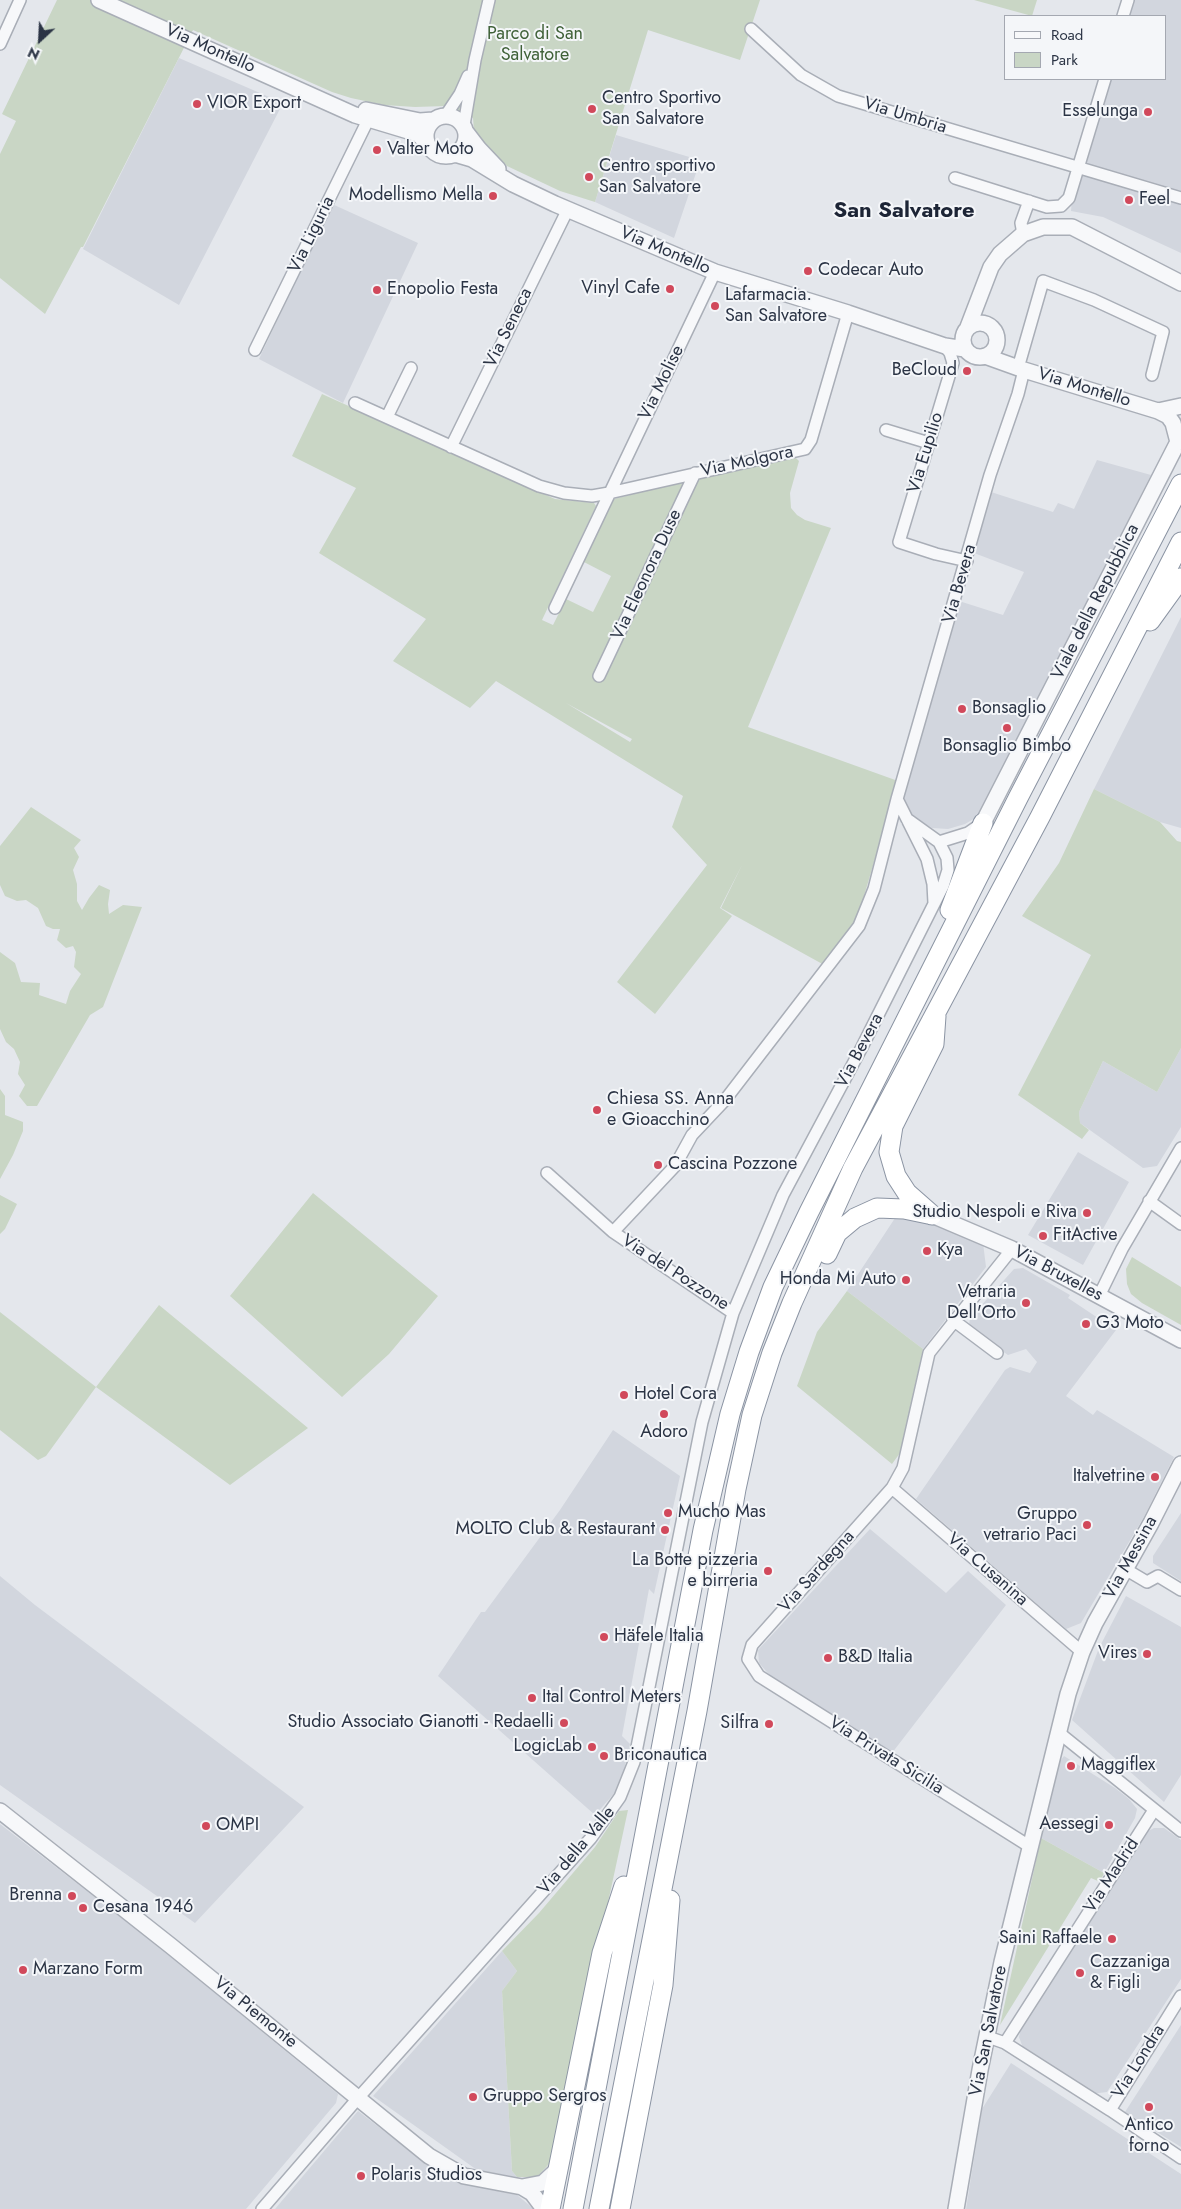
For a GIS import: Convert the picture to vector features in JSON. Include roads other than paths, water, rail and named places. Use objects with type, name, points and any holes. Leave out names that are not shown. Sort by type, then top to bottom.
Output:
[{"type":"highway","points":[[573,2209],[703,1530],[730,1414],[749,1352],[773,1287],[805,1221],[1014,806],[1181,484]]},
{"type":"highway","points":[[599,2209],[677,1811],[736,1489],[752,1415],[772,1353],[792,1303],[853,1168],[1040,817],[1181,542]]},
{"type":"highway","points":[[1134,634],[1156,614],[1181,578]]},
{"type":"highway","points":[[921,991],[983,823]]},
{"type":"highway","points":[[932,1215],[907,1193],[896,1176],[889,1152],[892,1126],[934,1044],[937,1009]]},
{"type":"highway","points":[[792,1303],[807,1294],[837,1233],[855,1218],[877,1208],[904,1208],[932,1215]]},
{"type":"highway","points":[[620,2209],[663,1985],[677,1811]]},
{"type":"highway","points":[[550,2209],[602,1953],[648,1814]]},
{"type":"street","points":[[0,44],[20,0]]},
{"type":"street","name":"Via Montello","points":[[99,0],[368,120],[418,134],[427,143]]},
{"type":"street","points":[[475,60],[460,94],[433,119],[427,129],[427,143],[435,153],[441,156],[455,154],[464,146],[475,60],[489,0]]},
{"type":"street","points":[[1123,15],[1128,0]]},
{"type":"street","name":"Via Umbria","points":[[751,29],[801,74],[838,96],[1181,198]]},
{"type":"street","points":[[955,178],[1047,206],[1061,206],[1069,198],[1105,80]]},
{"type":"street","name":"Via Montello","points":[[321,99],[350,107],[433,119]]},
{"type":"street","name":"Via Montello","points":[[368,120],[372,117],[398,122],[433,119]]},
{"type":"street","points":[[433,119],[459,120],[465,129]]},
{"type":"street","name":"Via Liguria","points":[[255,350],[368,120]]},
{"type":"street","name":"Via Montello","points":[[465,129],[479,149],[513,184]]},
{"type":"street","name":"Via Montello","points":[[455,154],[472,159],[513,184],[568,209],[715,272],[940,344],[965,349]]},
{"type":"street","points":[[1023,234],[1021,223],[1029,201]]},
{"type":"street","name":"Via Seneca","points":[[451,447],[568,209]]},
{"type":"street","points":[[1018,368],[990,351],[974,356],[965,349],[963,338],[991,267],[1000,254],[1023,234],[1043,227],[1072,227],[1181,283]]},
{"type":"street","name":"Via Molise","points":[[609,493],[715,272]]},
{"type":"street","name":"Via Bevera","points":[[819,980],[859,926],[874,889],[897,799],[990,475],[1018,394],[1018,368],[1043,281],[1094,300],[1163,332],[1152,375]]},
{"type":"street","points":[[981,296],[983,315],[996,335],[990,351]]},
{"type":"street","name":"Via Molgora","points":[[355,402],[451,447],[547,488],[564,493],[592,496],[609,493],[798,451],[808,445],[848,313]]},
{"type":"street","points":[[952,363],[950,353],[940,344],[980,323],[989,325]]},
{"type":"street","name":"Via Eupilio","points":[[965,349],[952,363],[899,542],[936,554],[967,560]]},
{"type":"street","points":[[387,417],[411,368]]},
{"type":"street","name":"Via Montello","points":[[1018,368],[1158,411],[1168,416],[1180,439]]},
{"type":"street","name":"Via Montello","points":[[1158,411],[1181,406]]},
{"type":"street","points":[[886,430],[929,443]]},
{"type":"street","name":"Viale della Repubblica","points":[[983,823],[1180,439]]},
{"type":"street","name":"Via Eleonora Duse","points":[[599,676],[695,473]]},
{"type":"street","points":[[555,608],[609,493]]},
{"type":"street","points":[[897,799],[927,859],[933,884],[934,904]]},
{"type":"street","points":[[908,819],[939,842]]},
{"type":"street","points":[[927,859],[939,842],[968,833],[983,823]]},
{"type":"street","name":"Via Bevera","points":[[783,1195],[862,1047],[944,886],[948,870],[947,858],[939,842]]},
{"type":"street","name":"Via del Pozzone","points":[[613,1232],[675,1166],[692,1135],[725,1100],[819,980]]},
{"type":"street","points":[[1099,1296],[1149,1201],[1181,1148]]},
{"type":"street","name":"Via del Pozzone","points":[[547,1173],[613,1232],[733,1313],[783,1195]]},
{"type":"street","points":[[1149,1201],[1181,1224]]},
{"type":"street","name":"Via Bruxelles","points":[[932,1215],[1012,1250],[1181,1340]]},
{"type":"street","name":"Via Sardegna","points":[[748,1659],[752,1645],[892,1488],[903,1468],[929,1352],[953,1320],[1012,1250]]},
{"type":"street","name":"Via della Valle","points":[[262,2209],[359,2096],[590,1838],[620,1797],[634,1762],[702,1422],[733,1313]]},
{"type":"street","points":[[953,1320],[997,1353]]},
{"type":"street","name":"Via Messina","points":[[1082,1652],[1095,1623],[1151,1523],[1181,1464]]},
{"type":"street","name":"Via Cusanina","points":[[892,1488],[1082,1652]]},
{"type":"street","points":[[1125,1568],[1147,1582],[1158,1576],[1181,1590]]},
{"type":"street","name":"Via San Salvatore","points":[[956,2209],[980,2070],[1002,1962],[1058,1732],[1082,1652]]},
{"type":"street","name":"Via Privata Sicilia","points":[[748,1659],[759,1676],[1030,1846]]},
{"type":"street","points":[[1058,1732],[1181,1831]]},
{"type":"street","name":"Via Madrid","points":[[1005,2043],[1154,1810]]},
{"type":"street","name":"Via Piemonte","points":[[0,1811],[359,2096],[429,2156],[464,2176],[522,2188]]},
{"type":"street","name":"Via Londra","points":[[988,2037],[1005,2043],[1110,2110],[1181,1996]]},
{"type":"street","points":[[1110,2110],[1181,2158]]},
{"type":"street","points":[[522,2188],[543,2183],[558,2169]]},
{"type":"street","points":[[522,2188],[532,2193],[544,2209]]},
{"type":"place","name":"VIOR Export","points":[[197,104]]},
{"type":"place","name":"Centro Sportivo San Salvatore","points":[[592,109]]},
{"type":"place","name":"Esselunga","points":[[1148,112]]},
{"type":"place","name":"Valter Moto","points":[[377,150]]},
{"type":"place","name":"Centro sportivo San Salvatore","points":[[589,177]]},
{"type":"place","name":"Modellismo Mella","points":[[493,196]]},
{"type":"place","name":"Feel","points":[[1129,200]]},
{"type":"place","name":"Codecar Auto","points":[[808,271]]},
{"type":"place","name":"Vinyl Cafe","points":[[670,289]]},
{"type":"place","name":"Enopolio Festa","points":[[377,290]]},
{"type":"place","name":"Lafarmacia. San Salvatore","points":[[715,306]]},
{"type":"place","name":"BeCloud","points":[[967,371]]},
{"type":"place","name":"Bonsaglio","points":[[962,709]]},
{"type":"place","name":"Bonsaglio Bimbo","points":[[1007,728]]},
{"type":"place","name":"Chiesa SS. Anna e Gioacchino","points":[[597,1110]]},
{"type":"place","name":"Cascina Pozzone","points":[[658,1165]]},
{"type":"place","name":"Studio Nespoli e Riva","points":[[1087,1213]]},
{"type":"place","name":"FitActive","points":[[1043,1236]]},
{"type":"place","name":"Kya","points":[[927,1251]]},
{"type":"place","name":"Honda Mi Auto","points":[[906,1280]]},
{"type":"place","name":"Vetraria Dell'Orto","points":[[1026,1303]]},
{"type":"place","name":"G3 Moto","points":[[1086,1324]]},
{"type":"place","name":"Hotel Cora","points":[[624,1395]]},
{"type":"place","name":"Adoro","points":[[664,1414]]},
{"type":"place","name":"Italvetrine","points":[[1155,1477]]},
{"type":"place","name":"Mucho Mas","points":[[668,1513]]},
{"type":"place","name":"Gruppo vetrario Paci","points":[[1087,1525]]},
{"type":"place","name":"MOLTO Club & Restaurant","points":[[665,1530]]},
{"type":"place","name":"La Botte pizzeria e birreria","points":[[768,1571]]},
{"type":"place","name":"Häfele Italia","points":[[604,1637]]},
{"type":"place","name":"Vires","points":[[1147,1654]]},
{"type":"place","name":"B&D Italia","points":[[828,1658]]},
{"type":"place","name":"Ital Control Meters","points":[[532,1698]]},
{"type":"place","name":"Studio Associato Gianotti - Redaelli","points":[[564,1723]]},
{"type":"place","name":"Silfra","points":[[769,1724]]},
{"type":"place","name":"LogicLab","points":[[592,1747]]},
{"type":"place","name":"Briconautica","points":[[604,1756]]},
{"type":"place","name":"Maggiflex","points":[[1071,1766]]},
{"type":"place","name":"Aessegi","points":[[1109,1825]]},
{"type":"place","name":"OMPI","points":[[206,1826]]},
{"type":"place","name":"Brenna","points":[[72,1896]]},
{"type":"place","name":"Cesana 1946","points":[[83,1908]]},
{"type":"place","name":"Saini Raffaele","points":[[1112,1939]]},
{"type":"place","name":"Marzano Form","points":[[23,1970]]},
{"type":"place","name":"Cazzaniga & Figli","points":[[1080,1973]]},
{"type":"place","name":"Gruppo Sergros","points":[[473,2097]]},
{"type":"place","name":"Antico forno","points":[[1149,2107]]},
{"type":"place","name":"Polaris Studios","points":[[361,2176]]},
{"type":"district","name":"San Salvatore","points":[[904,212]]},
{"type":"park label","name":"Parco di San Salvatore","points":[[535,45]]}]
